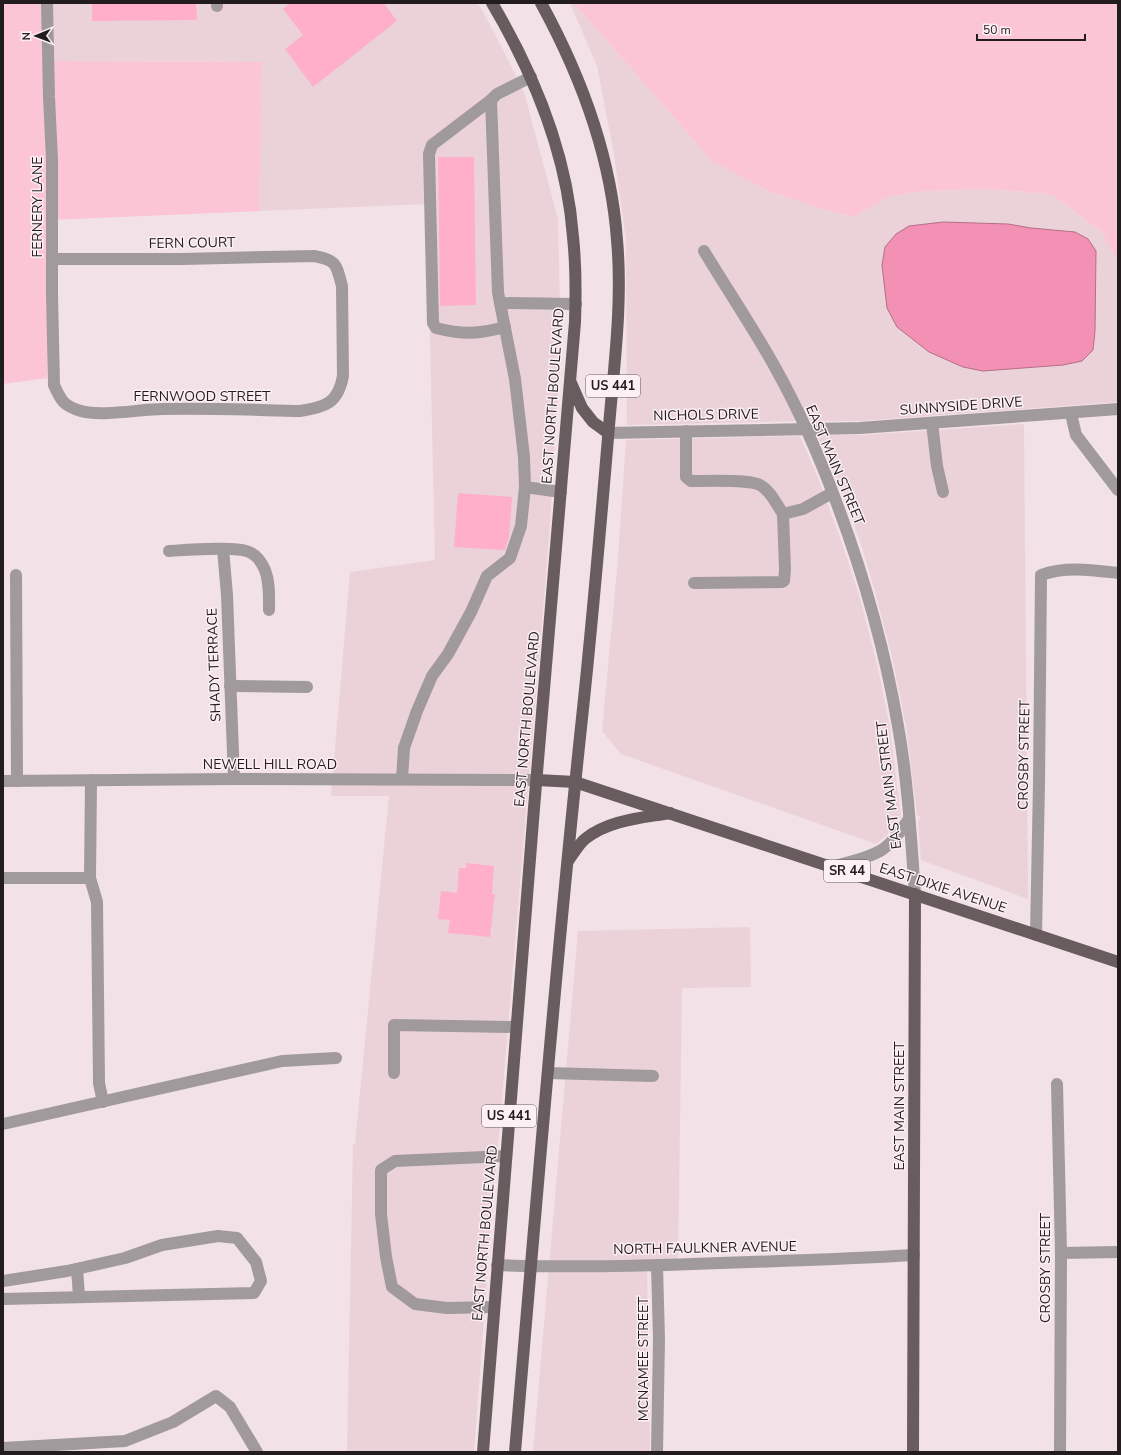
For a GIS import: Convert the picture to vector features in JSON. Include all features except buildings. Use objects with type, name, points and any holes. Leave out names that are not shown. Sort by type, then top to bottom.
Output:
[{"type":"main road","name":"EAST NORTH BOULEVARD","points":[[483,1452],[536,780],[576,304],[573,235],[562,170],[551,132],[531,77],[509,32],[492,3]]},
{"type":"main road","name":"US 441","points":[[515,1452],[548,1073],[617,346],[619,294],[618,240],[604,160],[583,90],[568,55],[541,3]]},
{"type":"main road","points":[[570,380],[582,408],[593,422],[608,433]]},
{"type":"main road","name":"SR 44","points":[[536,780],[575,782]]},
{"type":"main road","name":"EAST DIXIE AVENUE","points":[[575,782],[670,812],[1118,962]]},
{"type":"main road","points":[[568,862],[584,840],[600,829],[619,823],[670,812]]},
{"type":"main road","name":"EAST MAIN STREET","points":[[913,1452],[915,894]]},
{"type":"street","name":"FERNERY LANE","points":[[47,3],[52,160],[54,385],[60,398],[68,406]]},
{"type":"street","points":[[505,327],[486,333],[474,334],[452,332],[436,328],[433,323],[429,154],[432,145],[497,94],[531,77]]},
{"type":"street","points":[[402,779],[404,748],[417,711],[432,676],[448,654],[471,612],[487,576],[510,558],[521,526],[525,487],[524,457],[515,379],[498,292],[491,100]]},
{"type":"street","name":"EAST MAIN STREET","points":[[704,251],[777,369],[805,428],[855,554],[885,662],[898,727],[909,819],[915,894]]},
{"type":"street","name":"FERN COURT","points":[[52,259],[182,259],[314,256],[326,258],[332,261],[338,272],[342,286],[343,376],[341,388],[335,398]]},
{"type":"street","points":[[500,303],[576,304]]},
{"type":"street","name":"FERNWOOD STREET","points":[[68,406],[82,412],[102,413],[163,409],[300,411],[322,406],[335,398]]},
{"type":"street","name":"SUNNYSIDE DRIVE","points":[[805,428],[860,428],[1071,414],[1118,409]]},
{"type":"street","points":[[1071,414],[1076,435],[1118,490]]},
{"type":"street","points":[[932,423],[937,466],[943,492]]},
{"type":"street","name":"NICHOLS DRIVE","points":[[608,433],[805,428]]},
{"type":"street","points":[[686,431],[686,477],[691,481],[756,483],[761,485],[773,498],[784,514],[784,581],[694,583]]},
{"type":"street","points":[[525,487],[561,492]]},
{"type":"street","points":[[784,514],[803,509],[832,493]]},
{"type":"street","points":[[169,551],[223,549],[248,551],[261,563],[265,571],[269,587],[269,610]]},
{"type":"street","name":"SHADY TERRACE","points":[[223,549],[227,595],[234,779]]},
{"type":"street","name":"CROSBY STREET","points":[[1036,935],[1040,783],[1041,575],[1054,570],[1081,569],[1118,573]]},
{"type":"street","points":[[16,575],[17,781]]},
{"type":"street","points":[[230,686],[306,687]]},
{"type":"street","name":"NEWELL HILL ROAD","points":[[3,781],[234,779],[536,780]]},
{"type":"street","points":[[91,780],[90,878],[97,902],[99,1083],[103,1102]]},
{"type":"street","points":[[833,867],[861,859],[880,850],[893,839],[909,819]]},
{"type":"street","points":[[3,878],[90,878]]},
{"type":"street","points":[[394,1073],[394,1025],[516,1028]]},
{"type":"street","points":[[3,1124],[282,1061],[336,1058]]},
{"type":"street","points":[[548,1073],[653,1076]]},
{"type":"street","name":"CROSBY STREET","points":[[1057,1084],[1061,1253],[1060,1452]]},
{"type":"street","points":[[494,1307],[447,1308],[415,1304],[392,1287],[380,1214],[381,1170],[395,1161],[506,1156]]},
{"type":"street","points":[[3,1281],[125,1258],[162,1245],[218,1236],[237,1238],[256,1262],[261,1281],[254,1293],[3,1299]]},
{"type":"street","points":[[1061,1253],[1118,1252]]},
{"type":"street","name":"NORTH FAULKNER AVENUE","points":[[497,1265],[531,1267],[657,1266],[845,1260],[914,1255]]},
{"type":"street","name":"MCNAMEE STREET","points":[[657,1266],[659,1339],[658,1452]]},
{"type":"street","points":[[77,1268],[79,1296]]},
{"type":"street","points":[[3,1448],[125,1441],[173,1422],[216,1396],[230,1407],[257,1452]]},
{"type":"shaded area","points":[[3,3],[46,3],[49,61],[262,62],[259,211],[50,220],[47,378],[3,384]]},
{"type":"shaded area","points":[[46,3],[477,3],[483,11],[524,92],[558,219],[561,350],[549,538],[488,1265],[474,1452],[347,1452],[353,1145],[355,1144],[389,796],[331,796],[350,572],[435,560],[427,204],[259,211],[262,62],[49,61]]},
{"type":"shaded area","points":[[570,3],[574,3],[712,161],[767,190],[816,207],[853,217],[890,196],[925,191],[987,189],[1051,194],[1102,232],[1118,261],[1118,402],[860,421],[811,421],[810,419],[804,421],[627,425],[626,240],[614,154],[597,66]],"holes":[[[943,222],[1008,224],[1031,228],[1075,232],[1096,251],[1095,331],[1093,350],[1082,361],[1063,365],[983,371],[909,226]]]},
{"type":"shaded area","points":[[574,3],[1118,3],[1118,261],[1102,232],[1051,194],[987,189],[925,191],[890,196],[853,217],[816,207],[767,190],[712,161]]},
{"type":"shaded area","points":[[943,222],[1008,224],[1031,228],[1075,232],[1088,239],[1096,251],[1095,331],[1093,350],[1082,361],[1063,365],[983,371],[963,367],[929,352],[897,327],[887,308],[882,265],[885,247],[896,234],[909,226]]},
{"type":"shaded area","points":[[1024,424],[1028,899],[921,860],[918,821],[921,817],[917,815],[906,726],[893,661],[861,544],[835,475],[817,435],[861,435]]},
{"type":"shaded area","points":[[800,436],[819,480],[860,599],[877,664],[890,728],[901,817],[887,835],[876,844],[621,754],[602,731],[618,559],[626,440]]},
{"type":"shaded area","points":[[750,927],[751,987],[682,988],[678,1263],[647,1264],[650,1452],[533,1452],[578,931]]}]
